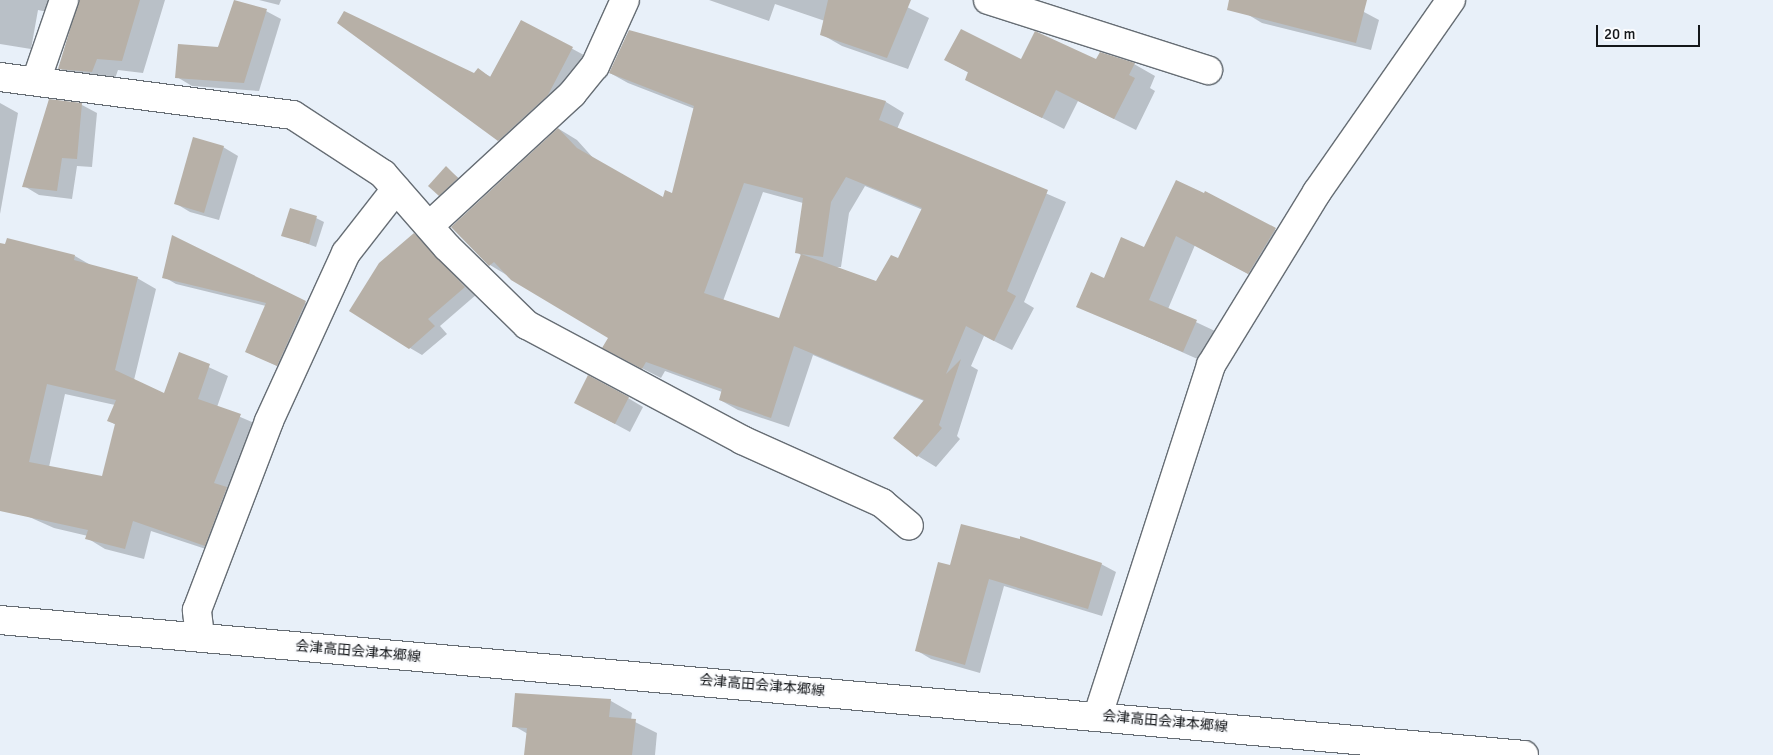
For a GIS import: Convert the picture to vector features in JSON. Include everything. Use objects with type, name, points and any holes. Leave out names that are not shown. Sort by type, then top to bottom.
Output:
[{"type":"street","points":[[36,81],[64,0]]},
{"type":"street","points":[[429,226],[572,94],[595,66],[625,0]]},
{"type":"street","points":[[988,0],[1208,70]]},
{"type":"street","points":[[1098,716],[1211,365],[1317,192],[1451,0]]},
{"type":"street","points":[[0,77],[293,115],[383,174],[429,226],[527,325],[742,440],[882,503],[909,526]]},
{"type":"street","points":[[200,636],[197,610],[269,421],[346,253],[396,189]]},
{"type":"street","name":"会津高田会津本郷線","points":[[0,620],[200,636],[1524,755]]},
{"type":"building","points":[[79,0],[140,0],[122,61],[97,59],[92,72],[58,69]]},
{"type":"building","points":[[234,0],[267,9],[244,83],[175,78],[178,44],[218,47]]},
{"type":"building","points":[[828,0],[911,0],[887,58],[820,35]]},
{"type":"building","points":[[1229,0],[1367,0],[1356,43],[1227,10]]},
{"type":"building","points":[[344,11],[474,73],[478,68],[490,77],[521,20],[573,47],[548,95],[498,141],[337,23]]},
{"type":"building","points":[[961,29],[1021,59],[1035,31],[1096,59],[1100,52],[1135,63],[1129,75],[1135,78],[1114,119],[1056,90],[1042,118],[965,80],[968,72],[944,60]]},
{"type":"building","points":[[629,30],[886,101],[879,120],[1048,190],[1007,291],[1016,296],[994,341],[966,326],[946,374],[961,359],[939,425],[942,428],[917,457],[893,438],[924,400],[794,346],[771,418],[719,400],[722,389],[646,362],[642,369],[602,348],[608,338],[511,280],[494,262],[489,266],[451,227],[558,128],[577,148],[663,197],[665,190],[672,193],[694,106],[609,73]],"holes":[[[846,177],[922,208],[898,258],[891,255],[876,281],[801,254],[823,257],[831,202]],[[744,183],[803,198],[795,253],[801,254],[779,318],[704,293]]]},
{"type":"building","points":[[49,99],[82,103],[77,159],[62,158],[57,191],[22,187]]},
{"type":"building","points":[[193,137],[224,146],[204,213],[174,204]]},
{"type":"building","points":[[446,166],[458,178],[439,196],[428,186]]},
{"type":"building","points":[[1176,180],[1204,193],[1205,191],[1276,228],[1248,274],[1176,236],[1149,300],[1197,320],[1183,352],[1076,307],[1091,272],[1104,278],[1121,237],[1144,247]]},
{"type":"building","points":[[290,208],[317,216],[309,244],[281,236]]},
{"type":"building","points":[[414,233],[465,287],[428,319],[435,326],[409,349],[349,311],[379,263]]},
{"type":"building","points":[[172,235],[306,301],[277,366],[245,352],[266,303],[162,278]]},
{"type":"building","points":[[7,238],[75,255],[74,260],[138,277],[115,370],[164,393],[179,352],[210,364],[198,399],[241,414],[214,483],[227,487],[205,546],[133,521],[125,549],[85,539],[88,530],[0,511],[0,243],[5,244]],"holes":[[[47,384],[116,400],[107,421],[115,424],[102,476],[29,462]]]},
{"type":"building","points":[[588,375],[629,397],[615,424],[574,403]]},
{"type":"building","points":[[961,524],[1020,539],[1020,536],[1102,563],[1088,609],[989,579],[965,665],[915,651],[938,562],[950,565]]},
{"type":"building","points":[[515,693],[611,699],[609,717],[636,719],[632,755],[524,755],[527,728],[512,727]]}]
